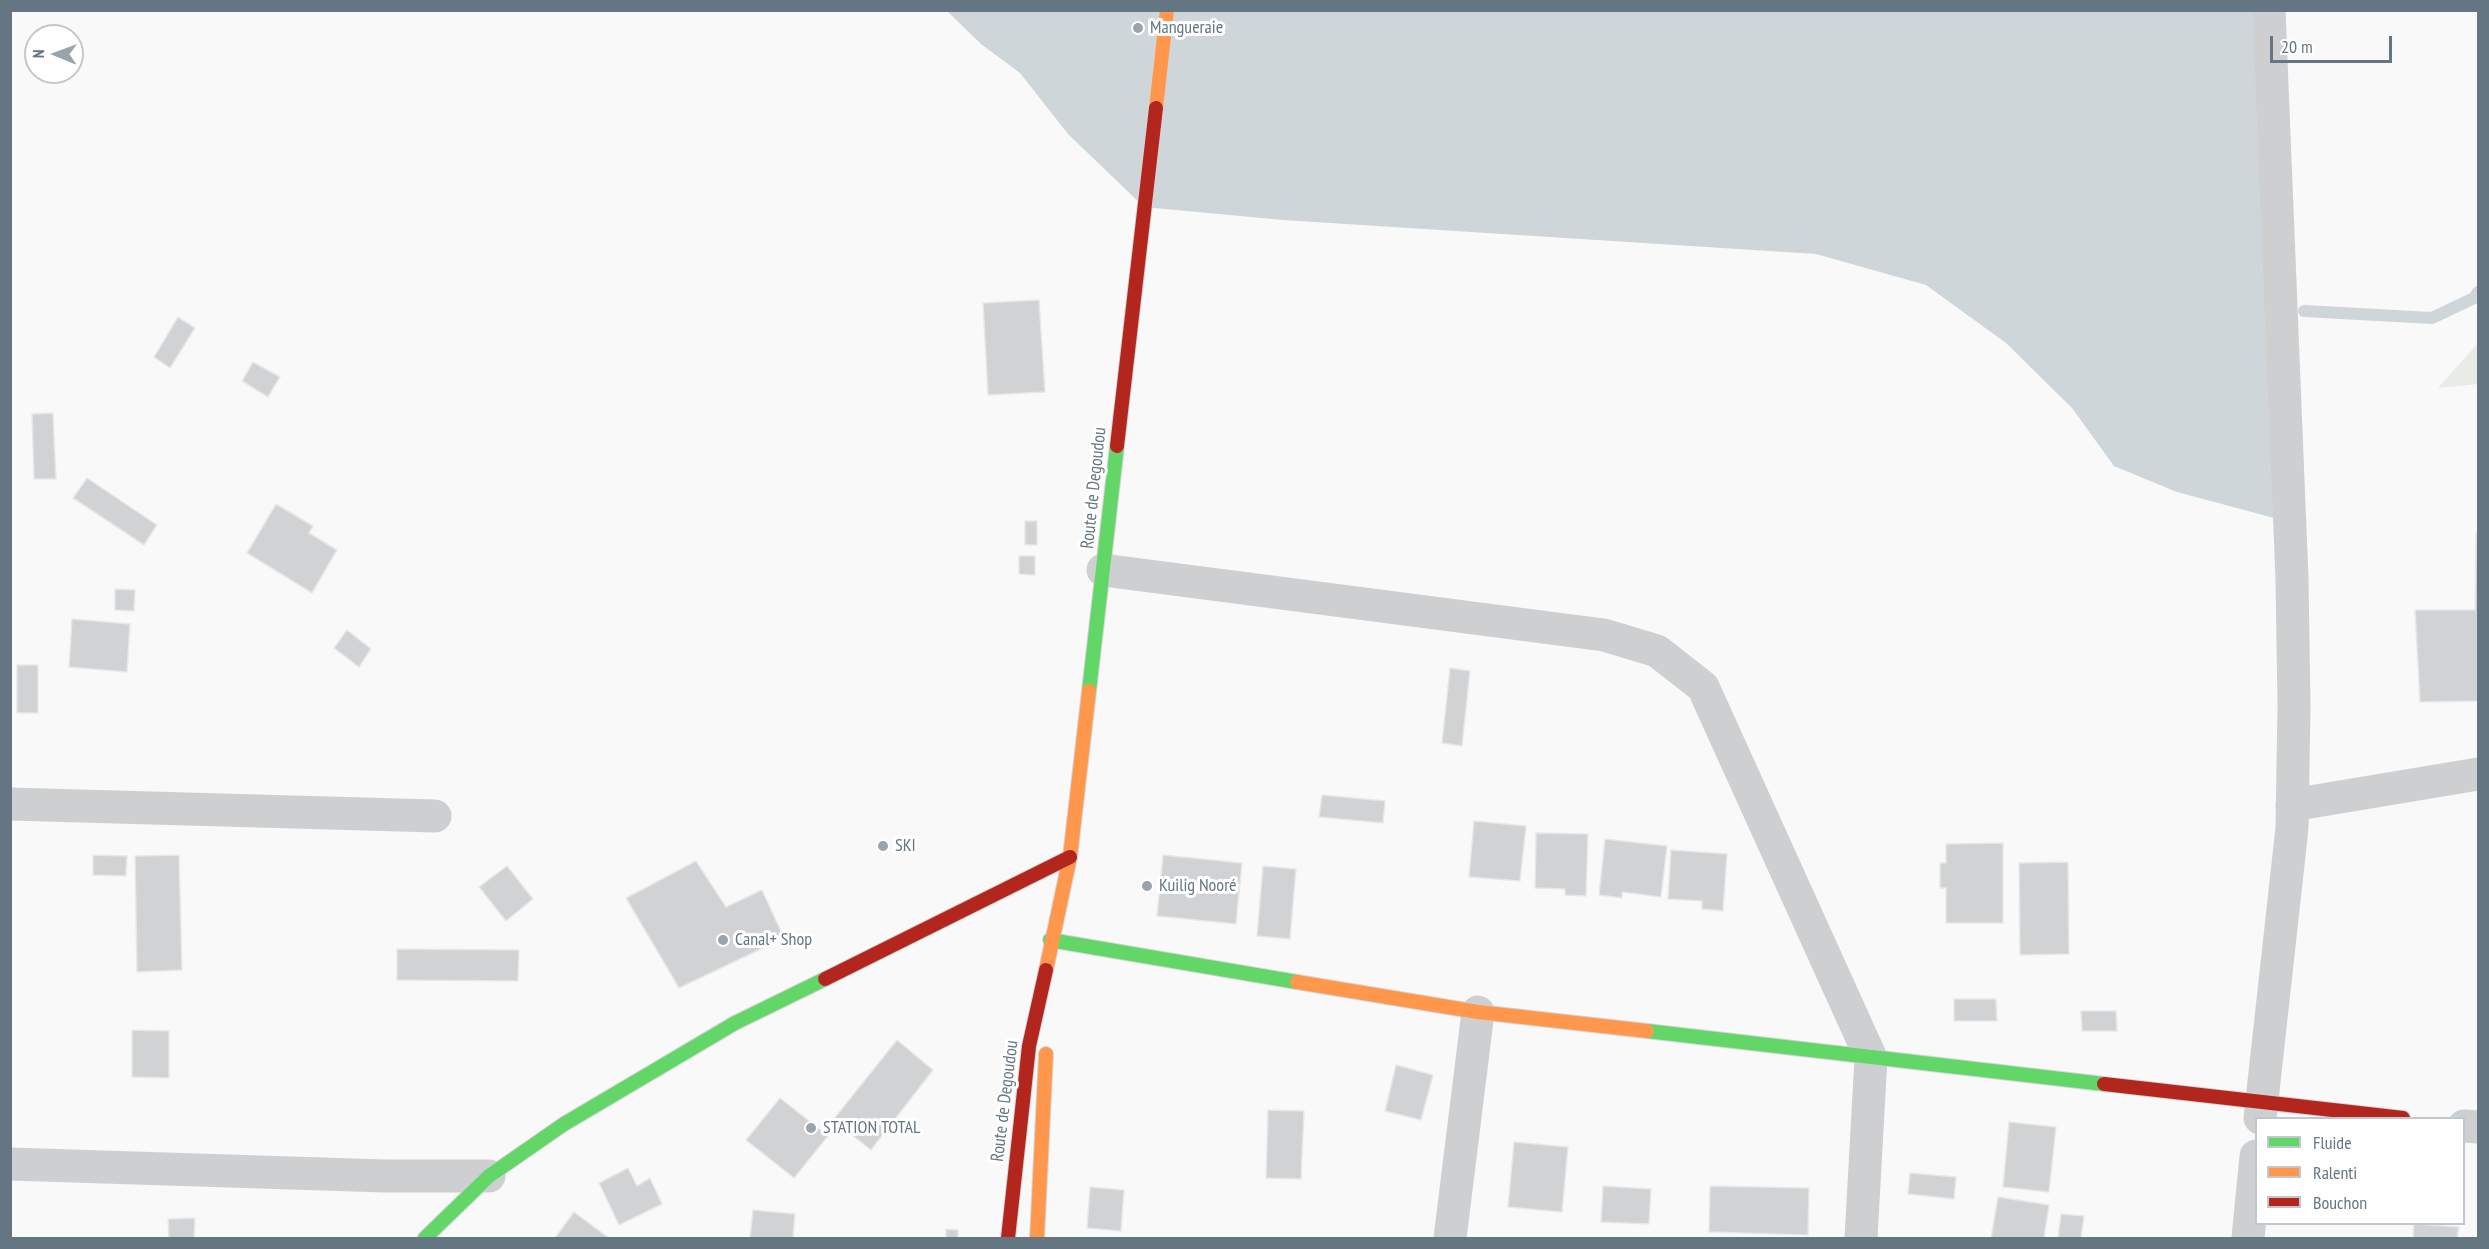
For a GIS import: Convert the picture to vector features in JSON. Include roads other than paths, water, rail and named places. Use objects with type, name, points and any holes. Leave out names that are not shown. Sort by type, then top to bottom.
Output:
[{"type":"main road","name":"Route de Degoudou","points":[[1008,1239],[1028,1058],[1050,940],[1070,857],[1167,10]]},
{"type":"main road","points":[[424,1239],[489,1176],[564,1124],[735,1023],[1070,857]]},
{"type":"main road","points":[[1050,940],[1478,1012],[1871,1058],[2261,1110],[2371,1117]]},
{"type":"main road","name":"Route de Degoudou","points":[[1037,1239],[1046,1114],[1046,968]]},
{"type":"street","points":[[2261,1110],[2292,805],[2292,579],[2269,10]]},
{"type":"street","points":[[1103,570],[1604,635],[1657,651],[1703,687],[1871,1058],[1861,1239]]},
{"type":"street","points":[[2292,805],[2478,774]]},
{"type":"street","points":[[10,804],[435,816]]},
{"type":"street","points":[[1450,1239],[1478,1012]]},
{"type":"street","points":[[10,1164],[384,1176],[489,1176]]},
{"type":"street","points":[[2248,1239],[2255,1166]]},
{"type":"waterway","points":[[2304,311],[2432,318],[2474,298],[2478,292]]},
{"type":"place","name":"Mangueraie","points":[[1138,28]]},
{"type":"place","name":"SKI","points":[[883,846]]},
{"type":"place","name":"Kuilig Nooré","points":[[1147,886]]},
{"type":"place","name":"Canal+ Shop","points":[[723,940]]},
{"type":"place","name":"STATION TOTAL","points":[[811,1128]]}]
